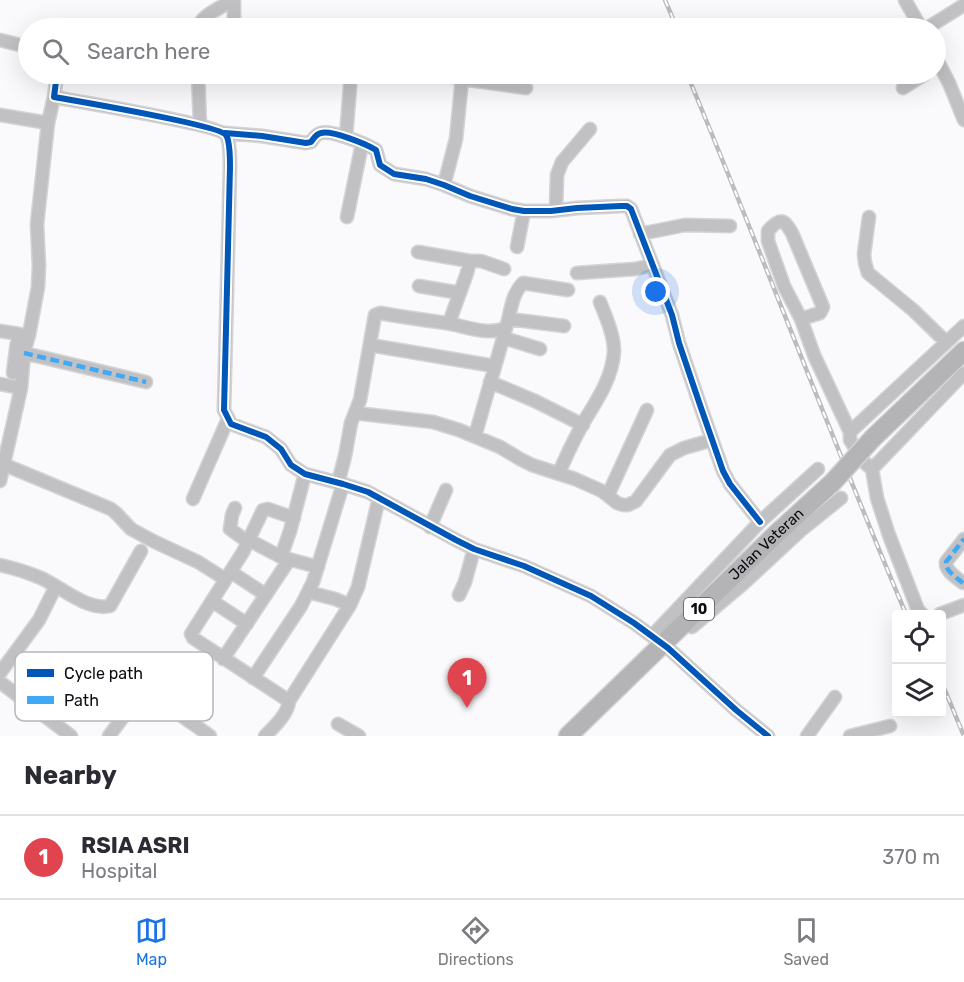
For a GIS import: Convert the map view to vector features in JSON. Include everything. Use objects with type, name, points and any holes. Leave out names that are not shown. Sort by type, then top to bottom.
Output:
[{"type":"highway","name":"Jalan Veteran","points":[[568,736],[660,643],[775,535],[836,490],[873,438],[964,351]]},
{"type":"street","points":[[205,18],[234,0],[234,18]]},
{"type":"street","points":[[905,0],[915,18]]},
{"type":"street","points":[[943,18],[964,5]]},
{"type":"street","points":[[0,40],[18,44]]},
{"type":"street","points":[[946,78],[964,120]]},
{"type":"street","points":[[13,373],[38,287],[37,224],[48,123],[56,84]]},
{"type":"street","points":[[198,84],[200,125]]},
{"type":"street","points":[[346,137],[350,84]]},
{"type":"street","points":[[444,185],[456,139],[462,84]]},
{"type":"street","points":[[498,84],[526,88]]},
{"type":"street","points":[[903,88],[909,84]]},
{"type":"street","points":[[54,97],[200,125],[225,134],[228,140],[230,167],[224,410],[231,424],[266,437],[281,449],[291,465],[305,474],[368,492],[474,549],[524,566],[582,591],[608,606],[660,643],[768,736]]},
{"type":"street","points":[[0,115],[48,123]]},
{"type":"street","points":[[556,210],[557,175],[562,162],[590,129]]},
{"type":"street","points":[[225,134],[262,136],[306,143],[311,142],[316,135],[325,132],[346,137],[376,150],[380,165],[394,174],[417,177],[444,185],[512,209],[524,211],[627,206],[631,209],[643,233],[712,440],[730,484],[760,522]]},
{"type":"street","points":[[347,217],[362,144]]},
{"type":"street","points":[[517,247],[524,211]]},
{"type":"street","points":[[870,217],[864,254],[868,273],[913,310],[946,342]]},
{"type":"street","points":[[801,320],[820,313],[823,307],[792,233],[786,223],[781,221],[768,231],[768,241],[784,286],[850,432],[850,440],[864,462],[872,469],[877,498],[889,535],[918,610]]},
{"type":"street","points":[[643,233],[685,225],[730,226]]},
{"type":"street","points":[[418,252],[481,261],[504,269]]},
{"type":"street","points":[[449,323],[468,273],[470,261]]},
{"type":"street","points":[[577,273],[653,266]]},
{"type":"street","points":[[475,436],[514,296],[520,285],[523,282],[568,290]]},
{"type":"street","points":[[418,286],[460,293]]},
{"type":"street","points":[[559,473],[607,378],[614,350],[609,326],[600,302]]},
{"type":"street","points":[[253,678],[301,606],[313,582],[340,483],[351,423],[360,400],[374,318],[377,314],[449,323],[483,331],[564,326]]},
{"type":"street","points":[[850,432],[964,326]]},
{"type":"street","points":[[506,328],[540,349]]},
{"type":"street","points":[[0,331],[23,335]]},
{"type":"street","points":[[0,481],[21,388],[23,335]]},
{"type":"street","points":[[370,345],[495,366]]},
{"type":"street","points":[[24,353],[146,382]]},
{"type":"street","points":[[872,469],[964,373]]},
{"type":"street","points":[[490,382],[583,425]]},
{"type":"street","points":[[0,384],[21,388]]},
{"type":"street","points":[[608,495],[647,410]]},
{"type":"street","points":[[355,413],[433,422],[475,436],[526,462],[575,479],[608,495],[622,505],[636,501],[670,455],[684,448],[712,440]]},
{"type":"street","points":[[193,499],[228,419]]},
{"type":"street","points":[[3,461],[111,509],[131,529],[153,542],[266,595]]},
{"type":"street","points":[[660,643],[760,522],[818,469]]},
{"type":"street","points":[[223,659],[266,595],[285,559],[305,474]]},
{"type":"street","points":[[430,527],[446,490]]},
{"type":"street","points":[[265,736],[285,712],[289,701],[350,605],[358,587],[379,498]]},
{"type":"street","points":[[235,508],[230,529],[285,559],[318,567]]},
{"type":"street","points":[[289,701],[223,659],[190,634],[249,541],[262,512],[268,509],[294,518]]},
{"type":"street","points":[[963,583],[945,566],[964,539]]},
{"type":"street","points":[[459,596],[474,549]]},
{"type":"street","points":[[0,565],[42,578],[89,605],[103,608],[110,606],[141,551]]},
{"type":"street","points":[[15,652],[39,620],[56,586]]},
{"type":"street","points":[[308,592],[335,598],[350,605]]},
{"type":"street","points":[[212,601],[247,624]]},
{"type":"street","points":[[946,612],[964,605]]},
{"type":"street","points":[[0,673],[15,653]]},
{"type":"street","points":[[0,682],[15,693]]},
{"type":"street","points":[[807,736],[835,697]]},
{"type":"street","points":[[51,721],[71,736]]},
{"type":"street","points":[[109,736],[120,721]]},
{"type":"street","points":[[189,721],[210,736]]},
{"type":"street","points":[[338,724],[359,736]]},
{"type":"street","points":[[850,736],[890,726]]},
{"type":"railway","points":[[665,0],[673,18]]},
{"type":"railway","points":[[691,84],[904,610]]},
{"type":"railway","points":[[946,693],[964,736]]},
{"type":"marked path","points":[[24,353],[146,382]]},
{"type":"marked path","points":[[963,583],[949,571],[946,562],[964,539]]},
{"type":"cycle path","points":[[56,84],[54,97],[199,125],[226,135],[230,167],[224,410],[231,424],[266,437],[281,449],[291,465],[305,474],[368,492],[474,549],[524,566],[591,596],[668,648],[768,736]]},
{"type":"cycle path","points":[[225,133],[306,143],[311,142],[316,135],[321,133],[341,135],[376,150],[380,165],[394,174],[426,179],[512,209],[551,211],[627,206],[631,209],[672,315],[679,343],[723,471],[730,484],[760,522]]},
{"type":"place","name":"RSIA ASRI","points":[[467,708]]}]
